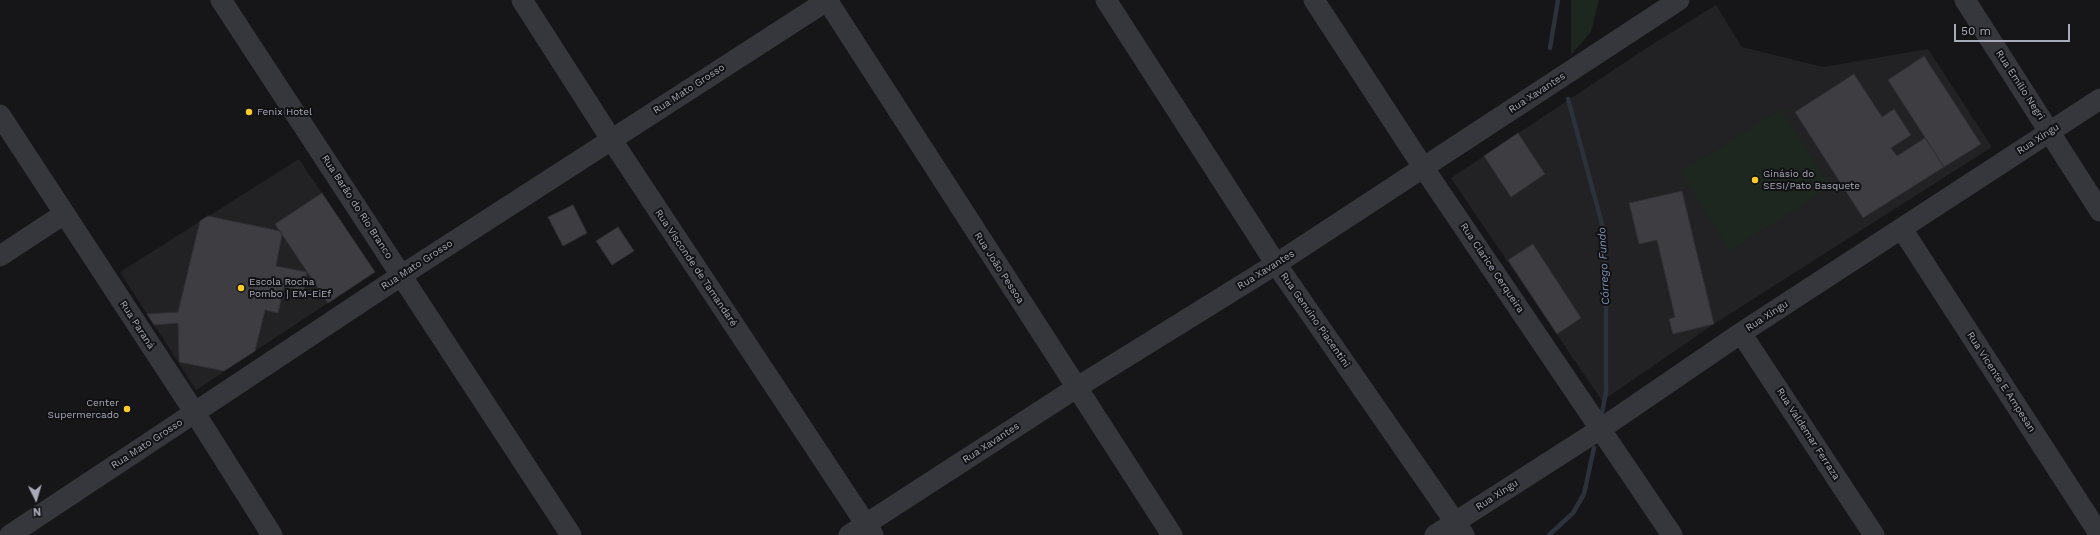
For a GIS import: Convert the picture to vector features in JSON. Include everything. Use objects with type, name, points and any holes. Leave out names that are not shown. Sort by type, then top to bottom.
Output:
[{"type":"street","name":"Rua Barão do Rio Branco","points":[[221,0],[571,535]]},
{"type":"street","name":"Rua Visconde de Tamandaré","points":[[522,0],[862,531]]},
{"type":"street","name":"Rua Mato Grosso","points":[[10,535],[402,275],[827,0]]},
{"type":"street","name":"Rua João Pessoa","points":[[827,0],[1172,535]]},
{"type":"street","name":"Rua Genuino Piacentini","points":[[1106,0],[1276,264],[1460,528]]},
{"type":"street","name":"Rua Clarice Cerqueira","points":[[1314,0],[1423,167],[1602,428],[1672,535]]},
{"type":"street","name":"Rua Xavantes","points":[[862,531],[1076,388],[1276,264],[1679,0]]},
{"type":"street","name":"Rua Emílio Negri","points":[[1965,0],[2100,211]]},
{"type":"street","name":"Rua Xingu","points":[[1435,535],[1460,528],[1741,333],[2100,99]]},
{"type":"street","name":"Rua Paraná","points":[[0,115],[195,413],[272,535]]},
{"type":"street","points":[[0,256],[64,214]]},
{"type":"street","name":"Rua Vicente E Ampesan","points":[[1902,229],[2097,532]]},
{"type":"street","name":"Rua Valdemar Ferraza","points":[[1741,333],[1874,535]]},
{"type":"shaded area","points":[[1571,0],[1599,0],[1591,32],[1571,55]]},
{"type":"shaded area","points":[[1716,5],[1742,47],[1823,67],[1928,49],[1992,147],[1714,324],[1602,401],[1451,178],[1648,47]]},
{"type":"shaded area","name":"Ginásio do SESI/Pato Basquete","points":[[1781,109],[1831,187],[1730,251],[1680,172]]},
{"type":"shaded area","name":"Escola Rocha Pombo | EM-EiEf","points":[[299,159],[375,272],[196,390],[120,272]]},
{"type":"building","points":[[1924,56],[1981,144],[1944,167],[1888,80]]},
{"type":"building","points":[[1854,74],[1882,117],[1894,109],[1911,135],[1891,148],[1897,156],[1925,138],[1944,167],[1863,218],[1795,112]]},
{"type":"building","points":[[1518,133],[1545,174],[1511,197],[1484,156]]},
{"type":"building","points":[[1682,191],[1714,324],[1673,334],[1669,319],[1675,317],[1657,240],[1639,244],[1629,203]]},
{"type":"building","points":[[322,193],[375,272],[328,303],[275,224]]},
{"type":"building","points":[[573,205],[587,233],[563,246],[548,217]]},
{"type":"building","points":[[208,216],[280,231],[282,235],[276,266],[307,272],[304,291],[284,287],[278,313],[265,310],[255,351],[224,371],[179,362],[178,323],[154,325],[147,314],[178,312],[200,221]]},
{"type":"building","points":[[618,227],[634,251],[612,265],[596,241]]},
{"type":"building","points":[[1533,244],[1581,318],[1557,334],[1508,260]]},
{"type":"waterway","name":"Córrego Fundo","points":[[1550,48],[1558,0]]},
{"type":"waterway","name":"Córrego Fundo","points":[[1568,99],[1602,224],[1606,273],[1606,392],[1602,413]]},
{"type":"waterway","name":"Córrego Fundo","points":[[1549,535],[1573,513],[1584,494],[1594,448]]},
{"type":"place","name":"Fenix Hotel","points":[[249,112]]},
{"type":"place","name":"Ginásio do SESI/Pato Basquete","points":[[1755,180]]},
{"type":"place","name":"Escola Rocha Pombo | EM-EiEf","points":[[241,288]]},
{"type":"place","name":"Center Supermercado","points":[[127,409]]}]
